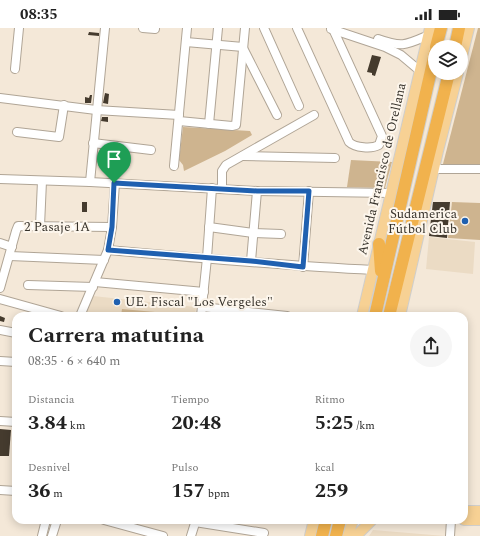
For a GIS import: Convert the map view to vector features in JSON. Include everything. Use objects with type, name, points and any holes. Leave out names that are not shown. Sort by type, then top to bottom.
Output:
[{"type":"highway","points":[[438,40],[441,28]]},
{"type":"highway","points":[[457,40],[460,28]]},
{"type":"highway","name":"Avenida Francisco de Orellana","points":[[376,312],[429,80]]},
{"type":"highway","points":[[391,312],[446,80]]},
{"type":"highway","points":[[379,244],[382,286]]},
{"type":"highway","points":[[322,536],[325,524]]},
{"type":"highway","points":[[336,536],[339,524]]},
{"type":"main road","points":[[466,40],[469,28]]},
{"type":"main road","name":"Avenida Francisco de Orellana","points":[[363,312],[429,31]]},
{"type":"main road","points":[[401,312],[456,80]]},
{"type":"main road","points":[[468,511],[480,511]]},
{"type":"main road","points":[[468,520],[480,520]]},
{"type":"main road","points":[[310,536],[313,524]]},
{"type":"main road","points":[[348,536],[352,524]]},
{"type":"main road","points":[[356,536],[368,524]]},
{"type":"street","points":[[15,69],[19,28]]},
{"type":"street","points":[[90,182],[105,28]]},
{"type":"street","points":[[144,28],[156,29]]},
{"type":"street","points":[[174,166],[187,28]]},
{"type":"street","points":[[209,124],[218,28]]},
{"type":"street","points":[[0,98],[96,110],[179,118],[209,124],[236,125],[245,28]]},
{"type":"street","points":[[264,28],[299,106]]},
{"type":"street","points":[[297,28],[349,142],[354,146],[377,146],[381,142],[382,136],[332,28]]},
{"type":"street","points":[[332,28],[385,47],[402,55],[420,71]]},
{"type":"street","points":[[345,28],[398,45],[407,44],[429,31]]},
{"type":"street","points":[[186,42],[243,47]]},
{"type":"street","points":[[243,47],[277,115]]},
{"type":"street","points":[[17,132],[59,137],[64,106]]},
{"type":"street","points":[[222,189],[223,169],[226,165],[314,115]]},
{"type":"street","points":[[93,143],[151,150]]},
{"type":"street","points":[[242,156],[335,158]]},
{"type":"street","points":[[434,169],[480,169]]},
{"type":"street","points":[[0,179],[114,183],[257,191],[391,193]]},
{"type":"street","points":[[40,226],[42,181]]},
{"type":"street","points":[[82,312],[108,250],[112,227],[114,183]]},
{"type":"street","points":[[201,312],[204,292],[212,188]]},
{"type":"street","points":[[251,261],[257,191]]},
{"type":"street","points":[[303,267],[309,191]]},
{"type":"street","name":"2 Pasaje 1A","points":[[1,283],[18,226],[112,227]]},
{"type":"street","points":[[209,227],[253,233],[281,234]]},
{"type":"street","points":[[0,243],[12,247]]},
{"type":"street","points":[[108,250],[251,261],[303,267],[373,270]]},
{"type":"street","points":[[10,256],[104,260]]},
{"type":"street","points":[[28,284],[94,284],[204,292]]},
{"type":"street","points":[[0,299],[47,312]]},
{"type":"street","points":[[0,330],[12,332]]},
{"type":"street","points":[[0,361],[12,362]]},
{"type":"street","points":[[0,421],[12,422]]},
{"type":"street","points":[[0,490],[12,491]]},
{"type":"street","points":[[42,536],[45,524]]},
{"type":"street","points":[[52,536],[56,524]]},
{"type":"street","points":[[119,524],[163,536]]},
{"type":"street","points":[[191,536],[195,524]]},
{"type":"street","points":[[213,524],[264,533]]},
{"type":"street","points":[[450,536],[451,524]]},
{"type":"shaded area","points":[[478,28],[480,28],[480,164],[443,164],[465,80],[468,80],[468,67]]},
{"type":"shaded area","points":[[183,127],[250,131],[252,135],[225,151],[184,171],[183,165],[179,160]]},
{"type":"shaded area","points":[[351,160],[392,162],[385,188],[347,187]]},
{"type":"shaded area","name":"Sudamerica Fútbol Club","points":[[452,202],[480,203],[480,240],[448,238]]},
{"type":"shaded area","points":[[429,237],[475,242],[473,274],[426,269]]},
{"type":"shaded area","name":"UE. Fiscal \"Los Vergeles\"","points":[[93,296],[196,307],[195,312],[86,312]]},
{"type":"shaded area","points":[[122,309],[155,312],[122,312]]},
{"type":"shaded area","points":[[373,530],[445,536],[369,536]]},
{"type":"building","points":[[89,32],[99,33],[99,36],[88,35]]},
{"type":"building","points":[[372,55],[381,57],[375,76],[372,75],[372,73],[367,72]]},
{"type":"building","points":[[105,93],[109,94],[108,104],[103,103]]},
{"type":"building","points":[[90,95],[92,95],[91,103],[85,103],[85,97],[89,98]]},
{"type":"building","points":[[102,117],[108,117],[108,122],[101,121]]},
{"type":"building","points":[[82,202],[87,202],[87,212],[82,212]]},
{"type":"building","points":[[433,202],[450,202],[447,238],[429,236]]},
{"type":"building","points":[[0,316],[5,318],[4,322],[0,321]]},
{"type":"building","points":[[0,429],[11,430],[9,456],[0,456]]},
{"type":"place","name":"Sudamerica Fútbol Club","points":[[465,221]]},
{"type":"place","name":"UE. Fiscal \"Los Vergeles\"","points":[[117,302]]},
{"type":"route","points":[[114,183],[257,191],[309,191],[303,267],[251,261],[108,250],[112,227],[114,183]]}]
